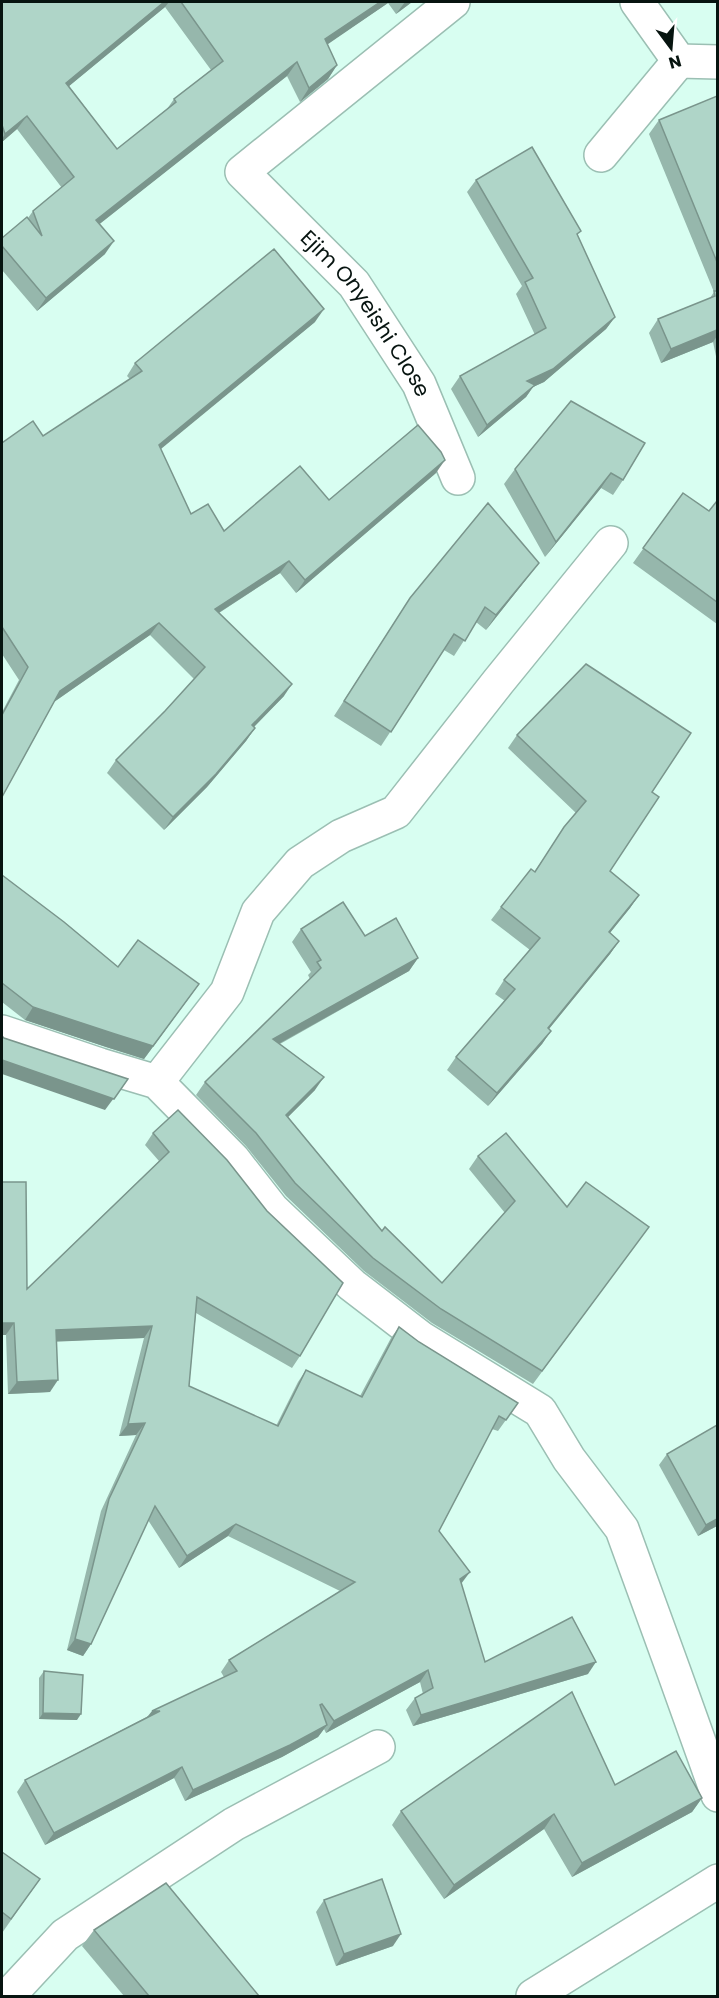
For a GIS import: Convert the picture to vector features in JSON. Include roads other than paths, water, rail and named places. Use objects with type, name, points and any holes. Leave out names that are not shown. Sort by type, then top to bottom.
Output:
[{"type":"street","name":"Ejim Onyeishi Close","points":[[453,2],[242,172],[354,284],[419,384],[458,478]]},
{"type":"street","points":[[637,2],[680,61]]},
{"type":"street","points":[[680,61],[717,62]]},
{"type":"street","points":[[601,155],[680,61]]},
{"type":"street","points":[[157,1082],[227,993],[258,912],[300,863],[341,836],[396,812],[611,543]]},
{"type":"street","points":[[2,1032],[157,1082],[233,1160],[272,1209],[352,1285],[421,1338],[540,1410],[569,1459],[621,1529],[717,1795]]},
{"type":"street","points":[[10,1990],[65,1935],[234,1824],[378,1747]]},
{"type":"street","points":[[532,1996],[717,1881]]}]
